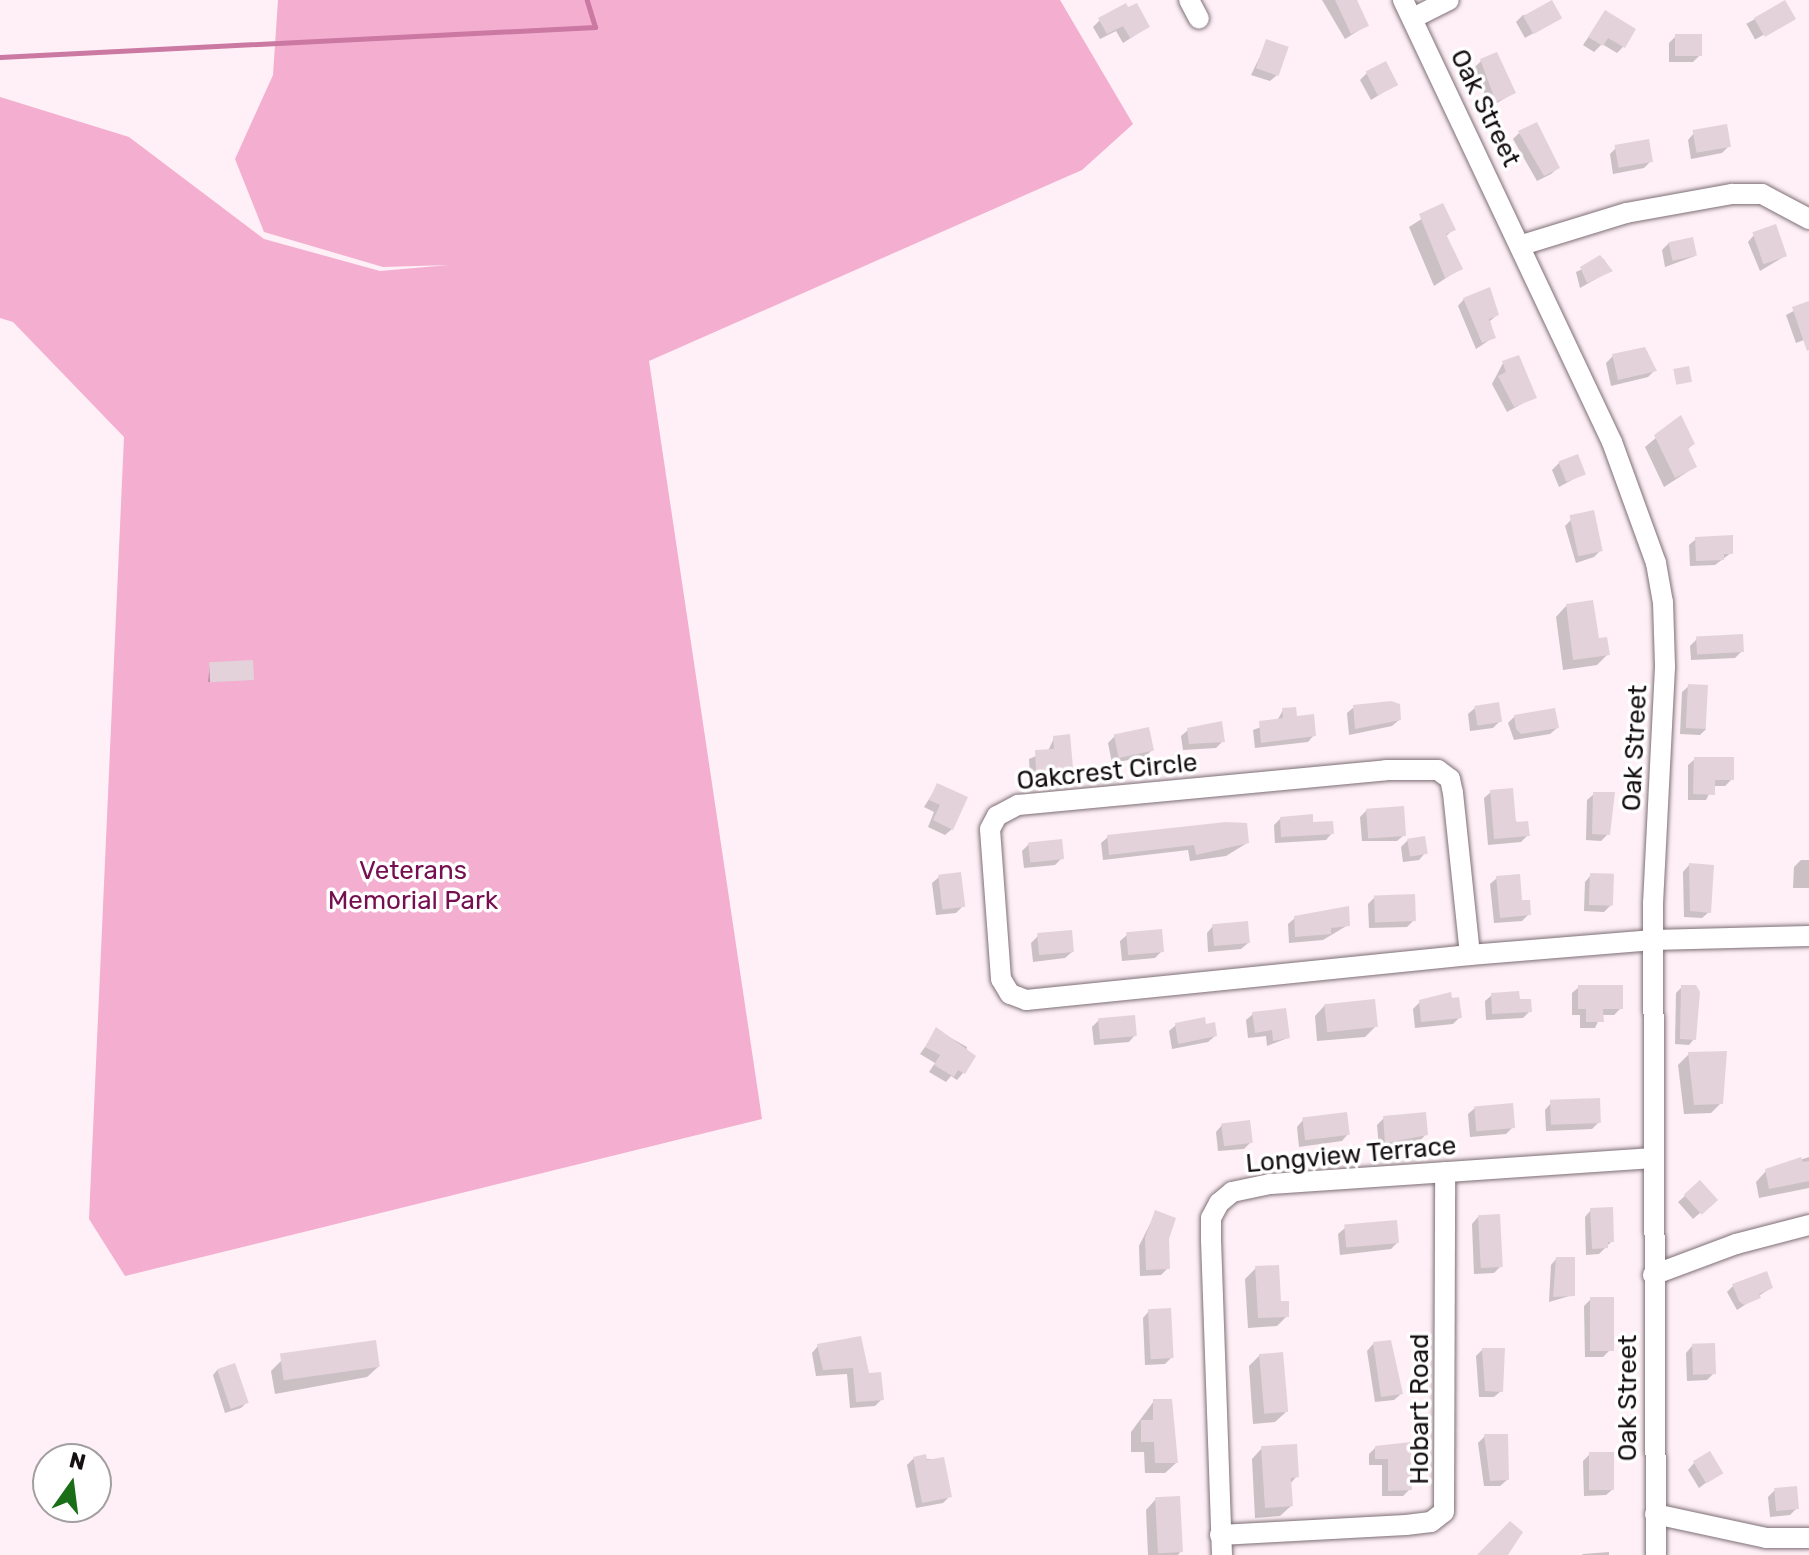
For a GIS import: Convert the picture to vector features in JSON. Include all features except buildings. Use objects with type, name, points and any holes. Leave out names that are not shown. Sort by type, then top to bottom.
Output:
[{"type":"street","points":[[1189,0],[1199,19]]},
{"type":"street","points":[[1408,9],[1449,0]]},
{"type":"street","name":"Oak Street","points":[[1408,9],[1522,245],[1626,474],[1663,602],[1653,940],[1656,1555]]},
{"type":"street","points":[[1522,245],[1626,213],[1732,194],[1762,194],[1809,219]]},
{"type":"street","name":"Oakcrest Circle","points":[[1470,955],[1453,793],[1450,779],[1438,770],[1386,770],[1018,805],[997,816],[990,829],[1001,979],[1010,994],[1026,1000],[1470,955],[1653,940],[1809,936]]},
{"type":"street","name":"Longview Terrace","points":[[1221,1545],[1211,1239],[1211,1218],[1219,1203],[1247,1187],[1653,1158]]},
{"type":"street","name":"Hobart Road","points":[[1221,1545],[1431,1522],[1444,1512],[1445,1172]]},
{"type":"street","points":[[1653,1275],[1736,1244],[1809,1225]]},
{"type":"street","points":[[1655,1514],[1766,1538],[1809,1538]]},
{"type":"green space","name":"Veterans Memorial Park","points":[[278,0],[1060,0],[1133,124],[1082,170],[649,361],[762,1119],[125,1276],[89,1219],[124,437],[13,322],[0,318],[0,97],[129,137],[264,239],[380,271],[449,265],[383,267],[264,232],[235,159],[273,75]]},
{"type":"waterway","points":[[0,57],[595,27],[587,0]]}]
